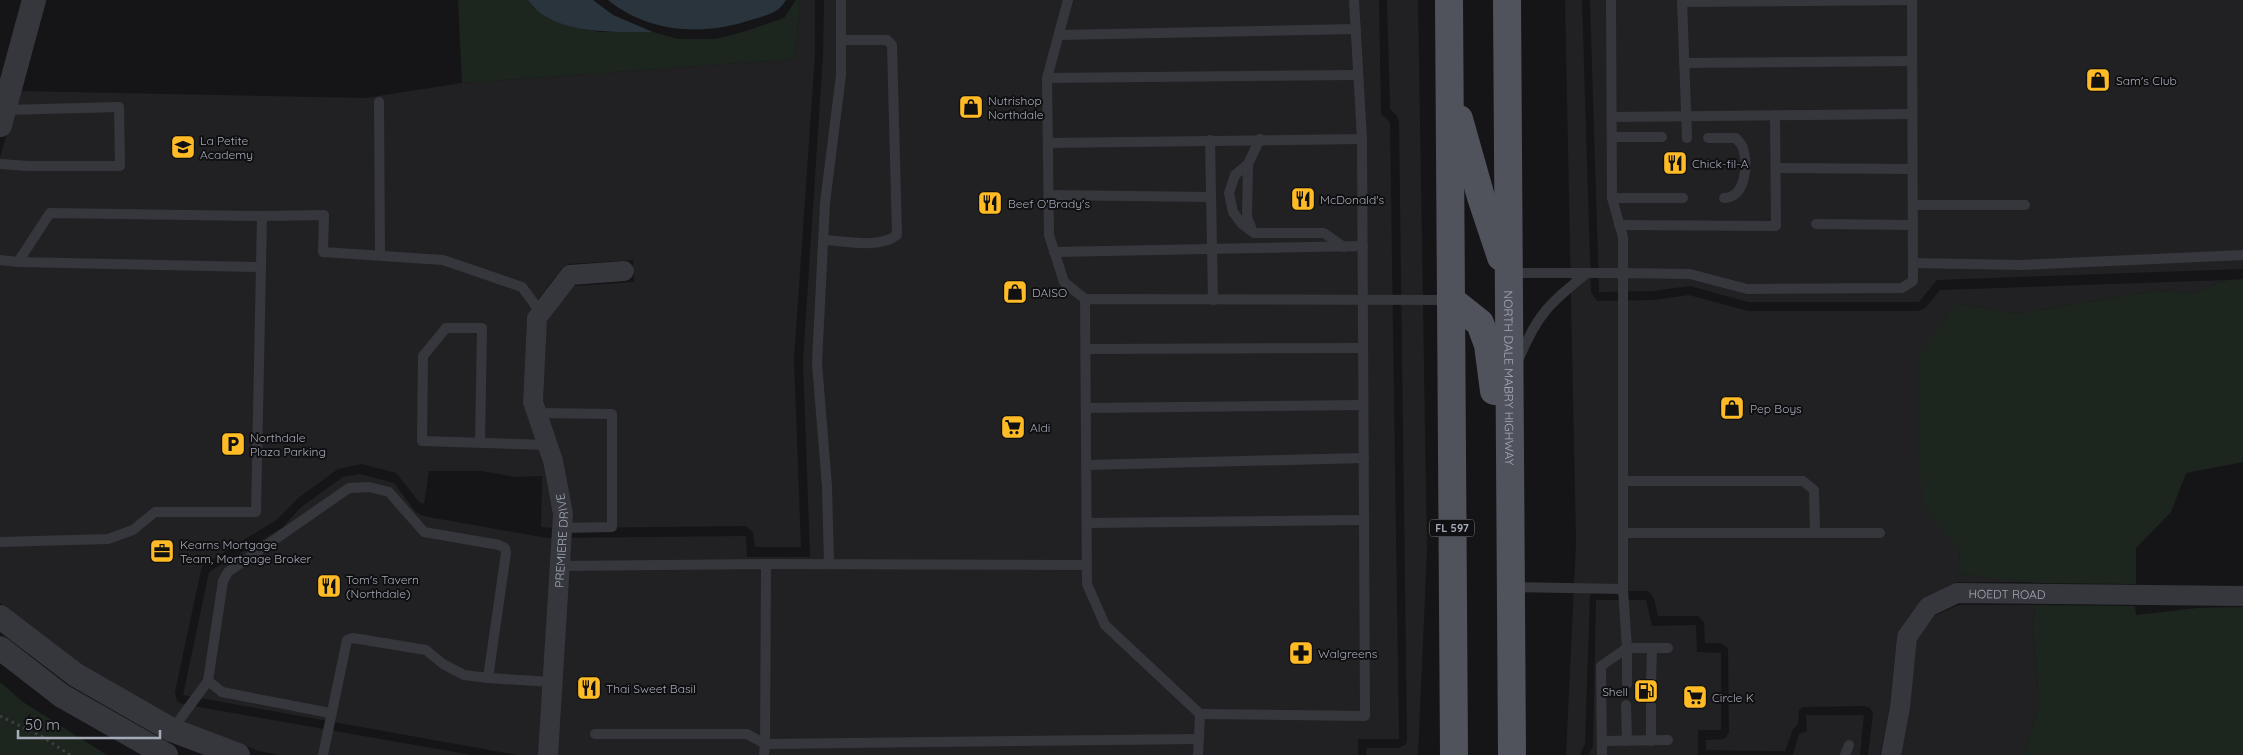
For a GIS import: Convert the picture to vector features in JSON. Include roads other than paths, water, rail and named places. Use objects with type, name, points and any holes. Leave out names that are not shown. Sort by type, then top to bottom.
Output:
[{"type":"main road","name":"FL 597","points":[[1449,0],[1454,755]]},
{"type":"main road","name":"NORTH DALE MABRY HIGHWAY","points":[[1508,0],[1512,755]]},
{"type":"main road","points":[[1449,84],[1496,245],[1508,273]]},
{"type":"main road","points":[[1451,300],[1480,323],[1488,345],[1510,516]]},
{"type":"street","points":[[2,117],[34,0]]},
{"type":"street","name":"PREMIERE DRIVE","points":[[548,755],[563,514],[553,461],[533,402],[537,318],[570,275],[624,271]]},
{"type":"street","name":"HOEDT ROAD","points":[[1891,755],[1900,707],[1907,637],[1928,607],[1950,597],[1957,594],[2243,596]]},
{"type":"street","points":[[0,616],[76,675],[172,730],[238,755]]},
{"type":"street","points":[[0,648],[62,696],[160,754],[172,730]]},
{"type":"lane","points":[[829,564],[827,487],[816,363],[828,171],[842,75],[841,0]]},
{"type":"lane","points":[[1068,0],[1047,78],[1049,235],[1064,282],[1085,299],[1451,300]]},
{"type":"lane","points":[[1085,299],[1087,584],[1105,625],[1200,714],[1366,716],[1362,139],[1354,0]]},
{"type":"lane","points":[[1610,0],[1612,198],[1623,238],[1623,589],[1627,648],[1627,684]]},
{"type":"lane","points":[[1508,273],[1690,274],[1747,289],[1902,288],[1913,281],[1912,0],[1682,1],[1687,138]]},
{"type":"lane","points":[[1059,34],[1356,29]]},
{"type":"lane","points":[[824,240],[875,242],[889,241],[897,235],[892,45],[888,40],[841,40]]},
{"type":"lane","points":[[1684,63],[1912,61]]},
{"type":"lane","points":[[1047,78],[1358,75]]},
{"type":"lane","points":[[379,102],[380,256]]},
{"type":"lane","points":[[0,164],[29,166],[120,166],[119,107],[2,117]]},
{"type":"lane","points":[[1612,117],[1912,114]]},
{"type":"lane","points":[[1620,225],[1776,226],[1775,115]]},
{"type":"lane","points":[[1612,137],[1662,137]]},
{"type":"lane","points":[[1708,138],[1736,138],[1743,147],[1744,176],[1739,192],[1730,198],[1724,198]]},
{"type":"lane","points":[[1048,143],[1362,139]]},
{"type":"lane","points":[[1210,140],[1213,300]]},
{"type":"lane","points":[[1260,140],[1248,164],[1235,175],[1229,193],[1233,212],[1242,224],[1254,233],[1324,233],[1344,247]]},
{"type":"lane","points":[[1248,164],[1248,217],[1254,233]]},
{"type":"lane","points":[[1776,168],[1912,169]]},
{"type":"lane","points":[[1049,195],[1211,197]]},
{"type":"lane","points":[[1612,198],[1683,198]]},
{"type":"lane","points":[[1913,205],[2025,205]]},
{"type":"lane","points":[[18,262],[50,213],[324,215],[323,252],[443,260],[522,287],[541,313]]},
{"type":"lane","points":[[0,542],[108,539],[133,530],[155,512],[256,512],[262,216]]},
{"type":"lane","points":[[1816,224],[1913,225]]},
{"type":"lane","points":[[1054,252],[1363,246]]},
{"type":"lane","points":[[1913,263],[2021,265],[2243,255]]},
{"type":"lane","points":[[0,260],[18,262],[261,267]]},
{"type":"lane","points":[[1509,382],[1526,340],[1541,314],[1554,300],[1587,273]]},
{"type":"lane","points":[[480,443],[482,328],[446,328],[423,356],[422,441],[480,443],[547,444]]},
{"type":"lane","points":[[1086,349],[1363,348]]},
{"type":"lane","points":[[1086,408],[1363,405]]},
{"type":"lane","points":[[537,413],[612,414],[612,527],[562,528]]},
{"type":"lane","points":[[1086,465],[1364,458]]},
{"type":"lane","points":[[1623,481],[1803,481],[1814,490],[1815,533]]},
{"type":"lane","points":[[172,730],[208,681],[223,581],[228,572],[350,488],[369,487],[389,492],[424,532],[500,545],[505,548],[506,553],[488,678]]},
{"type":"lane","points":[[1087,523],[1364,520]]},
{"type":"lane","points":[[1623,533],[1880,533]]},
{"type":"lane","points":[[764,755],[766,564]]},
{"type":"lane","points":[[560,566],[766,564],[1087,565]]},
{"type":"lane","points":[[1511,587],[1623,589]]},
{"type":"lane","points":[[323,755],[344,645],[347,640],[352,638],[426,650],[443,664],[464,675],[552,682]]},
{"type":"lane","points":[[1602,755],[1601,666],[1627,648],[1668,648]]},
{"type":"lane","points":[[1651,684],[1652,648]]},
{"type":"lane","points":[[208,681],[222,692],[330,713]]},
{"type":"lane","points":[[1626,705],[1627,741]]},
{"type":"lane","points":[[1651,705],[1651,741]]},
{"type":"lane","points":[[1198,755],[1200,714]]},
{"type":"lane","points":[[594,734],[747,734],[765,744],[1199,739]]},
{"type":"lane","points":[[1602,741],[1668,740]]},
{"type":"place","name":"Sam's Club","points":[[2098,80]]},
{"type":"place","name":"Nutrishop Northdale","points":[[971,107]]},
{"type":"place","name":"La Petite Academy","points":[[183,147]]},
{"type":"place","name":"Chick-fil-A","points":[[1675,163]]},
{"type":"place","name":"McDonald's","points":[[1303,199]]},
{"type":"place","name":"Beef O'Brady's","points":[[990,203]]},
{"type":"place","name":"DAISO","points":[[1015,292]]},
{"type":"place","name":"Pep Boys","points":[[1732,408]]},
{"type":"place","name":"Aldi","points":[[1013,427]]},
{"type":"place","name":"Northdale Plaza Parking","points":[[233,444]]},
{"type":"place","name":"Kearns Mortgage Team, Mortgage Broker","points":[[162,551]]},
{"type":"place","name":"Tom's Tavern (Northdale)","points":[[329,586]]},
{"type":"place","name":"Walgreens","points":[[1301,653]]},
{"type":"place","name":"Thai Sweet Basil","points":[[589,688]]},
{"type":"place","name":"Shell","points":[[1646,691]]},
{"type":"place","name":"Circle K","points":[[1695,697]]}]
